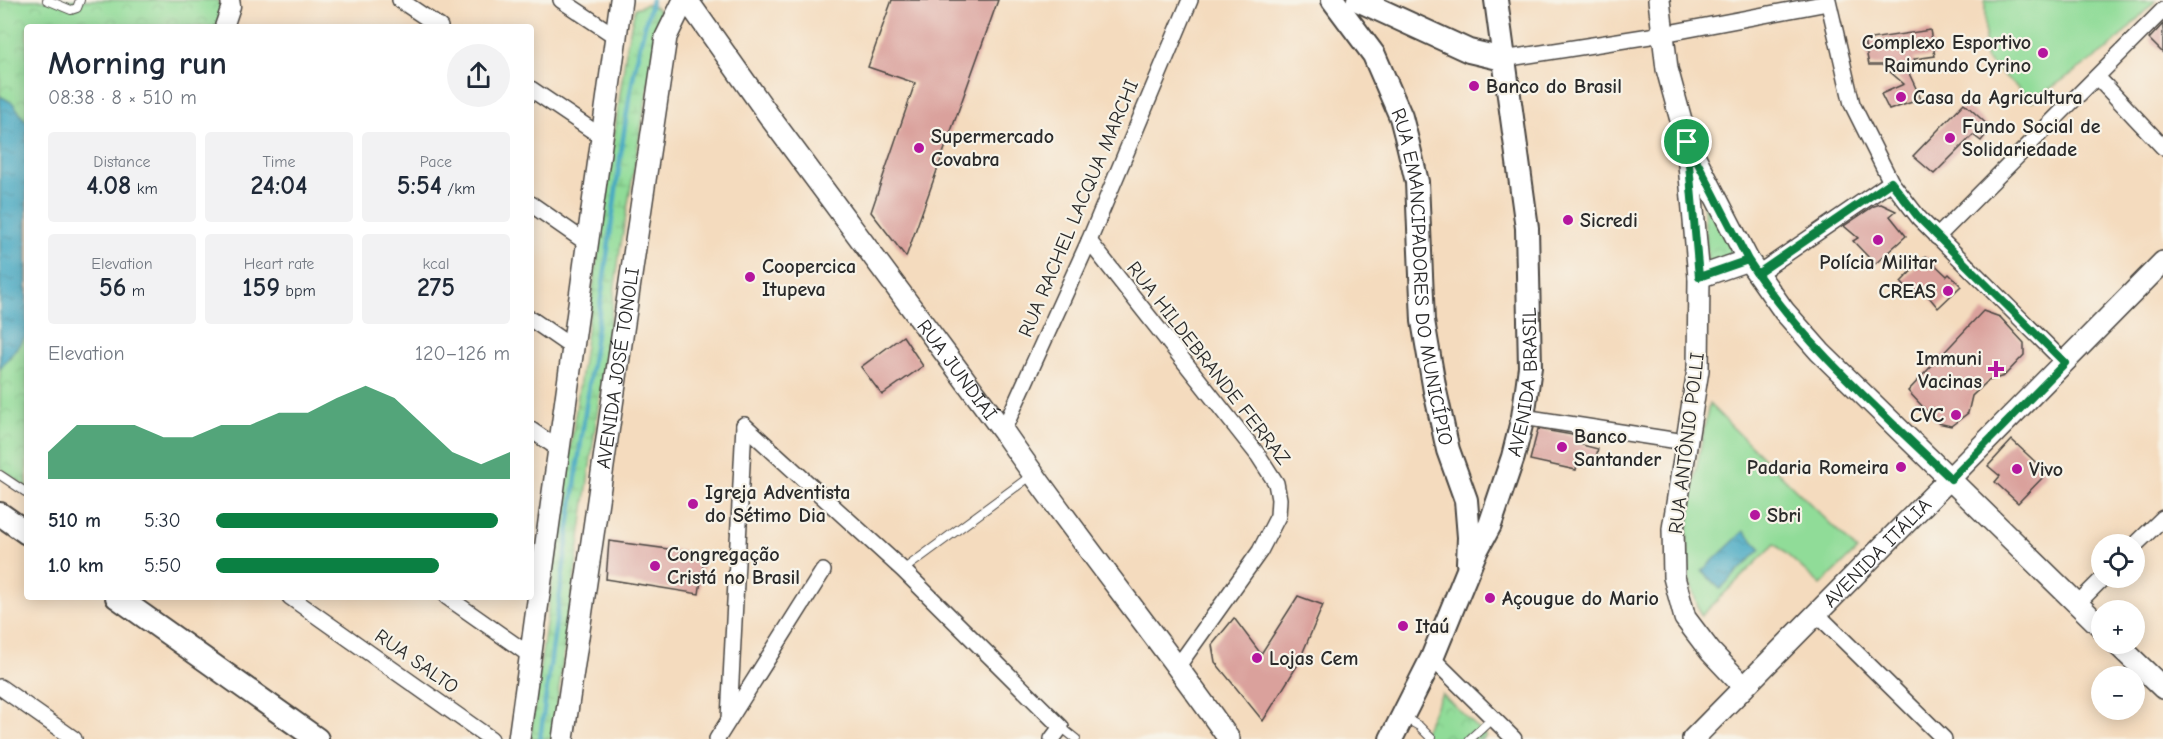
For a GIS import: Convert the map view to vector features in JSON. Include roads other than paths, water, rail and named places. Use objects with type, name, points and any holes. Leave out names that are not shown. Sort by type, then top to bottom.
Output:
[{"type":"main road","points":[[519,739],[531,656],[538,550],[559,449],[621,0]]},
{"type":"main road","name":"RUA JUNDIAÍ","points":[[685,0],[1033,474],[1178,666],[1229,739]]},
{"type":"main road","name":"AVENIDA JOSÉ TONOLI","points":[[563,739],[666,37],[685,0]]},
{"type":"main road","name":"RUA EMANCIPADORES DO MUNICÍPIO","points":[[1333,0],[1374,55],[1401,117],[1417,182],[1425,333],[1448,450],[1466,500],[1469,537],[1468,570]]},
{"type":"main road","points":[[1358,0],[1469,51],[1502,51]]},
{"type":"main road","points":[[1393,0],[1502,51]]},
{"type":"main road","name":"AVENIDA BRASIL","points":[[1391,739],[1432,658],[1468,570],[1490,525],[1523,417],[1530,367],[1527,228],[1496,0]]},
{"type":"main road","name":"RUA ANTÔNIO POLLI","points":[[1659,0],[1667,69],[1687,142],[1699,277],[1698,370],[1673,529],[1674,577],[1685,618],[1710,651],[1744,687]]},
{"type":"main road","points":[[1687,142],[1752,267],[1784,311],[1820,352],[2091,617]]},
{"type":"main road","name":"AVENIDA ITÁLIA","points":[[1696,738],[2163,262]]},
{"type":"main road","points":[[1699,277],[1752,267]]},
{"type":"main road","points":[[1466,500],[1485,500],[1505,479]]},
{"type":"main road","points":[[0,514],[24,531]]},
{"type":"main road","points":[[121,600],[317,739]]},
{"type":"main road","points":[[2127,654],[2163,688]]},
{"type":"street","points":[[225,24],[231,6],[230,0]]},
{"type":"street","points":[[400,0],[436,24]]},
{"type":"street","points":[[561,0],[615,36]]},
{"type":"street","name":"RUA RACHEL LACQUA MARCHI","points":[[1003,431],[1089,241],[1190,0]]},
{"type":"street","points":[[1502,51],[1663,34],[1828,2],[1852,104],[1891,182],[1937,237],[2065,363]]},
{"type":"street","points":[[1937,237],[2163,10]]},
{"type":"street","points":[[2097,77],[2163,147]]},
{"type":"street","points":[[534,91],[602,137]]},
{"type":"street","points":[[1752,267],[1891,182]]},
{"type":"street","points":[[534,206],[587,243]]},
{"type":"street","name":"RUA HILDEBRANDE FERRAZ","points":[[1089,241],[1258,455],[1276,483],[1279,499],[1278,516],[1260,551],[1178,666]]},
{"type":"street","points":[[534,321],[573,348]]},
{"type":"street","points":[[1523,417],[1685,442]]},
{"type":"street","points":[[729,719],[744,425],[903,570],[1056,733]]},
{"type":"street","points":[[534,432],[559,449]]},
{"type":"street","points":[[2145,535],[2163,518]]},
{"type":"street","points":[[717,739],[823,571]]},
{"type":"street","points":[[2077,604],[2093,588]]},
{"type":"street","name":"RUA SALTO","points":[[294,600],[491,739]]},
{"type":"street","points":[[451,600],[531,656]]},
{"type":"street","points":[[1817,614],[1944,739]]},
{"type":"street","points":[[1432,658],[1514,739]]},
{"type":"street","points":[[0,687],[74,739]]},
{"type":"lane","points":[[47,0],[71,10],[77,8],[81,0]]},
{"type":"lane","points":[[903,570],[1033,474]]},
{"type":"lane","points":[[0,475],[24,491]]},
{"type":"lane","points":[[1402,717],[1419,726],[1432,739]]},
{"type":"lane","points":[[1470,739],[1492,718]]},
{"type":"lane","points":[[1056,733],[1076,739]]},
{"type":"water","points":[[0,96],[13,103],[24,119],[24,339],[0,369]]},
{"type":"water","points":[[1744,531],[1761,549],[1720,589],[1702,571]]},
{"type":"waterway","points":[[540,739],[629,98],[652,0]]},
{"type":"place","name":"Complexo Esportivo Raimundo Cyrino","points":[[2043,53]]},
{"type":"place","name":"Banco do Brasil","points":[[1474,86]]},
{"type":"place","name":"Casa da Agricultura","points":[[1901,97]]},
{"type":"place","name":"Fundo Social de Solidariedade","points":[[1950,138]]},
{"type":"place","name":"Supermercado Covabra","points":[[919,148]]},
{"type":"place","name":"Sicredi","points":[[1568,220]]},
{"type":"place","name":"Polícia Militar","points":[[1878,240]]},
{"type":"place","name":"Coopercica Itupeva","points":[[750,277]]},
{"type":"place","name":"CREAS","points":[[1948,291]]},
{"type":"place","name":"Immuni Vacinas","points":[[1996,369]]},
{"type":"place","name":"CVC","points":[[1956,415]]},
{"type":"place","name":"Banco Santander","points":[[1562,447]]},
{"type":"place","name":"Padaria Romeira","points":[[1901,467]]},
{"type":"place","name":"Vivo","points":[[2017,469]]},
{"type":"place","name":"Igreja Adventista do Sétimo Dia","points":[[693,504]]},
{"type":"place","name":"Sbri","points":[[1755,515]]},
{"type":"place","name":"Congregação Cristá no Brasil","points":[[655,566]]},
{"type":"place","name":"Açougue do Mario","points":[[1490,598]]},
{"type":"place","name":"Itaú","points":[[1403,626]]},
{"type":"place","name":"Lojas Cem","points":[[1257,658]]}]
